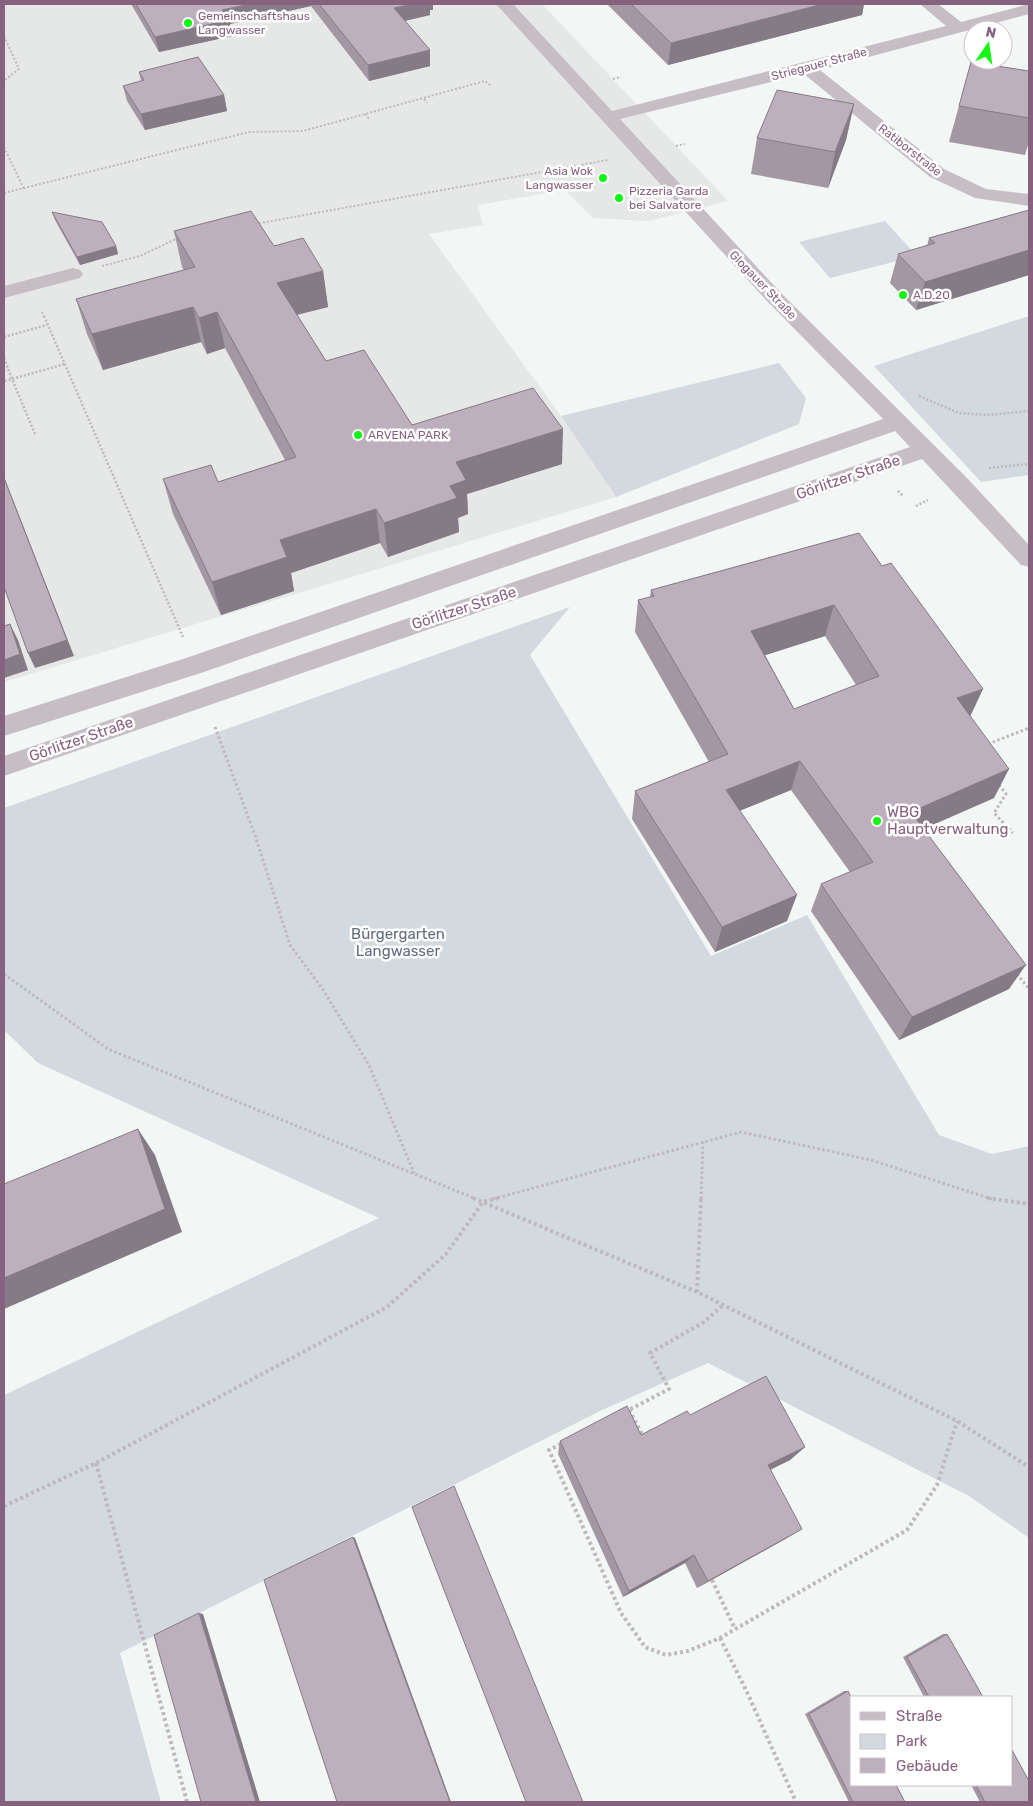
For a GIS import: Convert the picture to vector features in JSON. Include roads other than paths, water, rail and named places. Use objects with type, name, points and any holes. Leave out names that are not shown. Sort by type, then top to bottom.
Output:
[{"type":"street","name":"Glogauer Straße","points":[[504,4],[774,298],[960,484],[1029,559]]},
{"type":"street","points":[[928,4],[957,27]]},
{"type":"street","name":"Striegauer Straße","points":[[608,117],[807,68],[1029,8]]},
{"type":"street","name":"Ratiborstraße","points":[[807,68],[937,174],[982,194],[1029,200]]},
{"type":"street","points":[[4,292],[72,274]]},
{"type":"street","points":[[4,726],[195,665],[898,422]]},
{"type":"street","name":"Görlitzer Straße","points":[[4,766],[401,628],[498,597],[925,450]]},
{"type":"street","points":[[386,599],[401,628]]},
{"type":"place","name":"Gemeinschaftshaus Langwasser","points":[[188,23]]},
{"type":"place","name":"Asia Wok Langwasser","points":[[603,178]]},
{"type":"place","name":"Pizzeria Garda bei Salvatore","points":[[619,198]]},
{"type":"place","name":"A.D.20","points":[[903,295]]},
{"type":"place","name":"ARVENA PARK","points":[[358,435]]},
{"type":"place","name":"WBG Hauptverwaltung","points":[[877,821]]},
{"type":"park label","name":"Bürgergarten Langwasser","points":[[398,942]]}]
